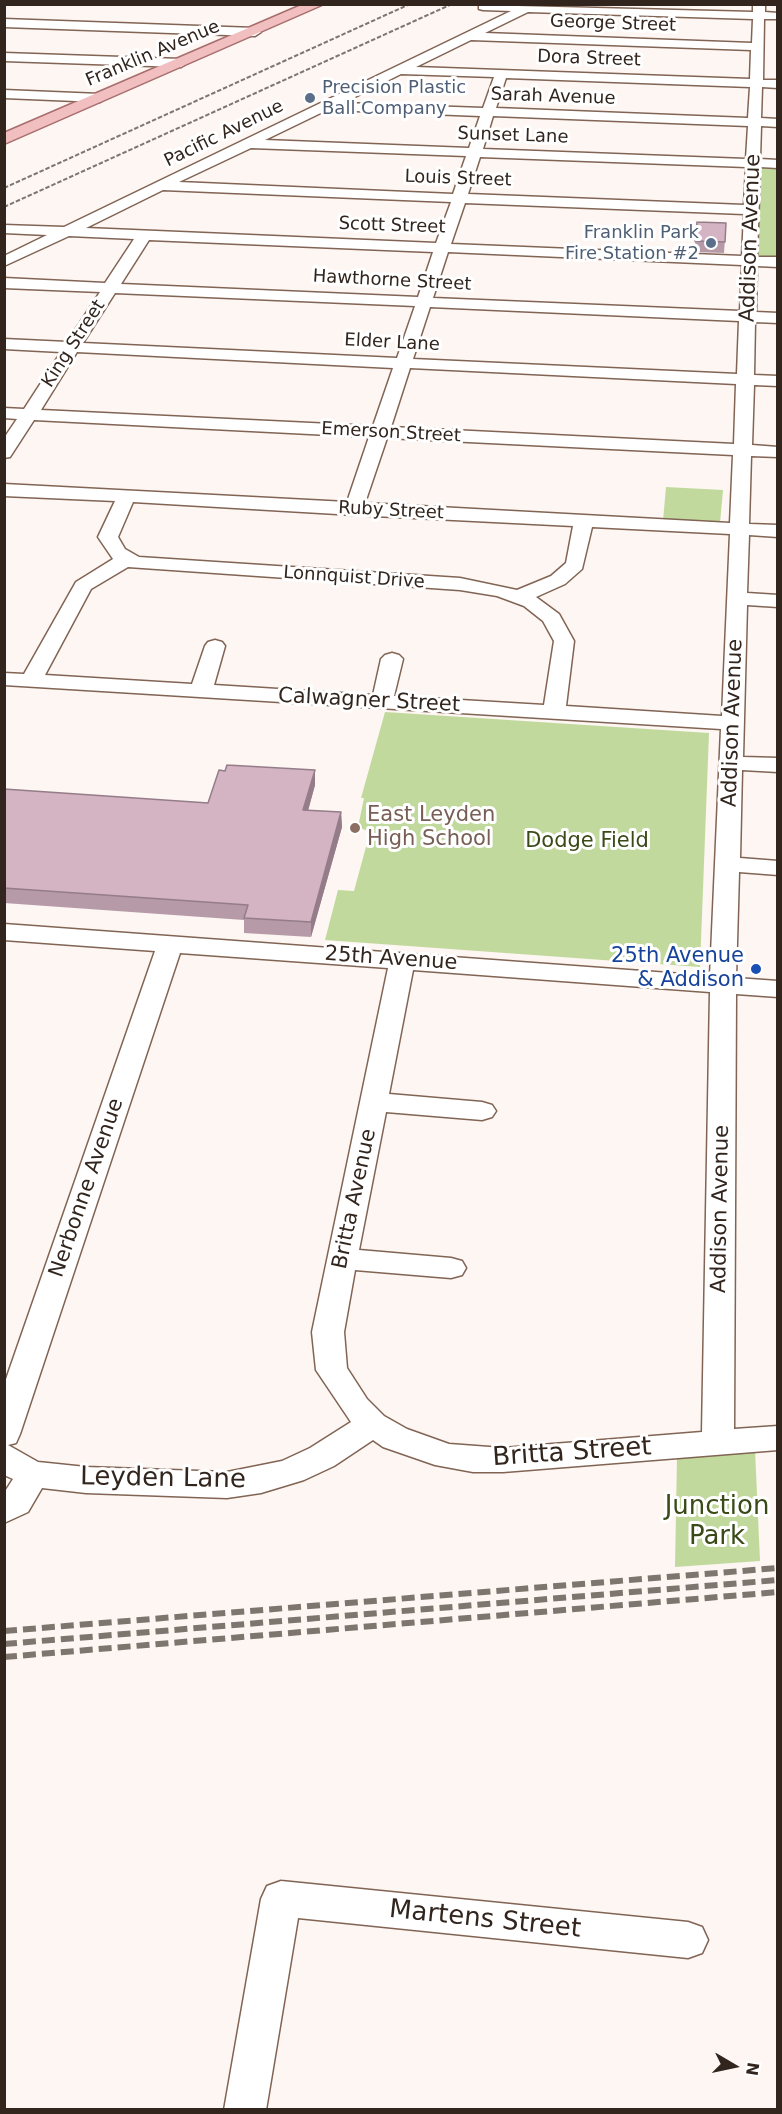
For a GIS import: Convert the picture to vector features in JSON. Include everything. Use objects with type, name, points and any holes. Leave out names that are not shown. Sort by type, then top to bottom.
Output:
[{"type":"main road","name":"Franklin Avenue","points":[[4,139],[317,4]]},
{"type":"street","points":[[485,6],[525,9],[759,10],[777,16]]},
{"type":"street","points":[[5,57],[50,8]]},
{"type":"street","name":"Pacific Avenue","points":[[4,262],[525,9]]},
{"type":"street","name":"Addison Avenue","points":[[718,1443],[723,984],[759,10]]},
{"type":"street","points":[[4,23],[255,32]]},
{"type":"street","name":"George Street","points":[[468,36],[758,47]]},
{"type":"street","points":[[5,57],[181,63]]},
{"type":"street","name":"Dora Street","points":[[398,70],[777,84]]},
{"type":"street","points":[[354,509],[501,74]]},
{"type":"street","points":[[4,94],[100,98]]},
{"type":"street","name":"Sarah Avenue","points":[[326,106],[777,123]]},
{"type":"street","name":"Sunset Lane","points":[[247,144],[777,165]]},
{"type":"street","name":"Louis Street","points":[[163,186],[752,210]]},
{"type":"street","name":"Scott Street","points":[[4,229],[777,261]]},
{"type":"street","name":"King Street","points":[[4,453],[144,235]]},
{"type":"street","name":"Hawthorne Street","points":[[4,283],[777,318]]},
{"type":"street","name":"Elder Lane","points":[[4,344],[777,381]]},
{"type":"street","name":"Emerson Street","points":[[4,413],[777,452]]},
{"type":"street","name":"Ruby Street","points":[[4,490],[777,531]]},
{"type":"street","points":[[31,681],[83,586],[94,577],[125,560],[110,544],[108,537],[126,496]]},
{"type":"street","points":[[520,596],[558,580],[575,565],[584,521]]},
{"type":"street","name":"Lonnquist Drive","points":[[125,560],[150,565],[460,584],[520,596],[552,618],[564,641],[554,712]]},
{"type":"street","points":[[739,599],[777,601]]},
{"type":"street","points":[[201,691],[215,646]]},
{"type":"street","points":[[382,701],[392,659]]},
{"type":"street","name":"Calwagner Street","points":[[4,680],[733,723]]},
{"type":"street","points":[[731,763],[777,765]]},
{"type":"street","points":[[728,864],[777,868]]},
{"type":"street","name":"25th Avenue","points":[[4,932],[777,989]]},
{"type":"street","name":"Nerbonne Avenue","points":[[4,1510],[16,1503],[14,1457],[170,943]]},
{"type":"street","name":"Britta Avenue","points":[[373,1424],[343,1389],[332,1370],[328,1352],[328,1332],[402,960]]},
{"type":"street","points":[[375,1102],[482,1111]]},
{"type":"street","points":[[343,1259],[451,1268]]},
{"type":"street","name":"Leyden Lane","points":[[14,1457],[165,1484],[227,1485],[261,1480],[292,1471],[322,1457],[373,1424]]},
{"type":"street","name":"Britta Street","points":[[373,1424],[394,1438],[423,1449],[473,1460],[777,1438]]},
{"type":"street","name":"Martens Street","points":[[245,2109],[281,1899],[688,1940]]},
{"type":"green space","points":[[759,166],[777,166],[777,259],[757,258]]},
{"type":"green space","points":[[666,487],[723,490],[720,523],[663,521]]},
{"type":"green space","name":"Dodge Field","points":[[385,712],[709,733],[700,967],[325,940],[338,890],[354,891],[370,832],[358,827],[364,798],[361,798]]},
{"type":"green space","name":"Junction Park","points":[[755,1450],[760,1561],[675,1567],[677,1457]]},
{"type":"building","points":[[697,222],[726,223],[725,242],[695,241]]},
{"type":"building","name":"East Leyden High School","points":[[227,765],[315,770],[303,810],[341,812],[311,922],[244,918],[248,905],[4,888],[4,789],[208,803],[219,770],[225,771]]},
{"type":"railway","points":[[4,188],[410,4]]},
{"type":"railway","points":[[4,207],[452,4]]},
{"type":"railway","points":[[4,1631],[778,1568]]},
{"type":"railway","points":[[4,1644],[778,1580]]},
{"type":"railway","points":[[4,1657],[778,1592]]},
{"type":"place","name":"Precision Plastic Ball Company","points":[[310,98]]},
{"type":"place","name":"Franklin Park Fire Station #2","points":[[711,243]]},
{"type":"place","name":"East Leyden High School","points":[[355,828]]},
{"type":"place","name":"25th Avenue & Addison","points":[[756,969]]}]
